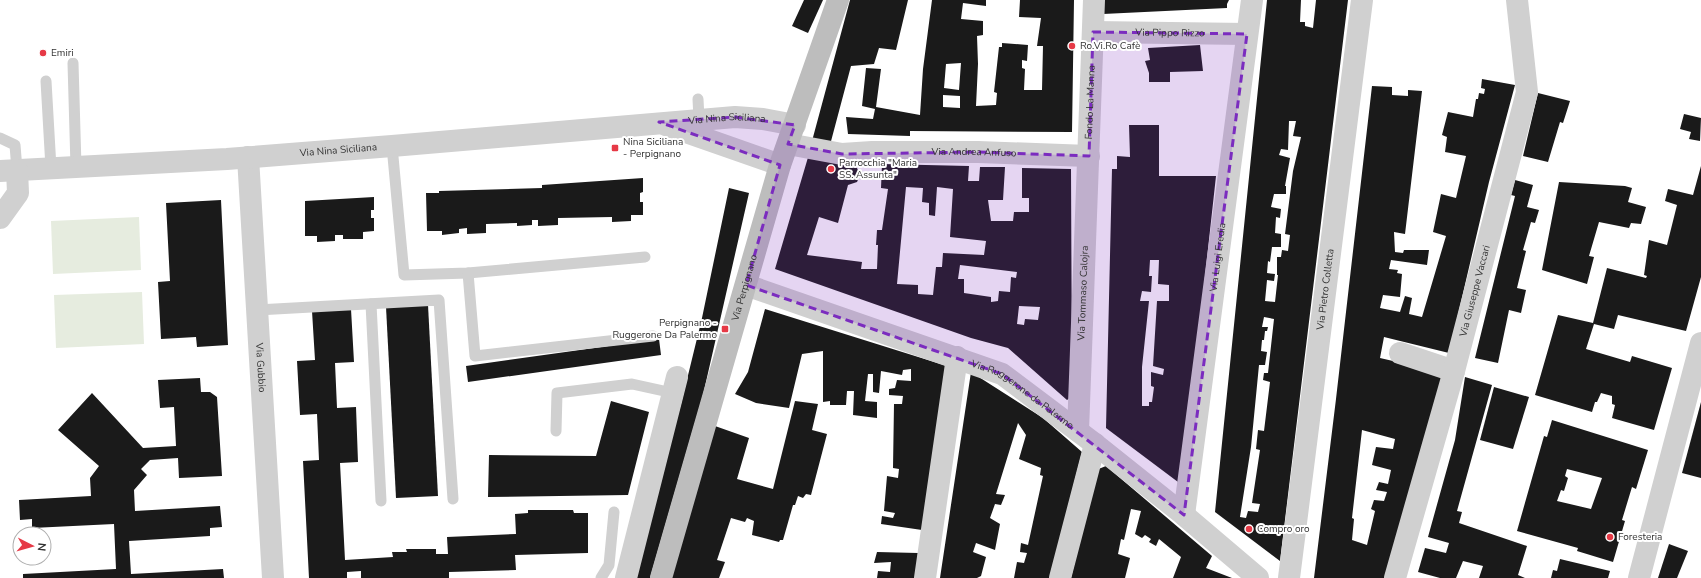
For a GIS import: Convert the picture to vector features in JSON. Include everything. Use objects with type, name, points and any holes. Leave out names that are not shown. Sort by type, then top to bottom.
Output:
[{"type":"street","name":"Via Perpignano","points":[[661,578],[780,165],[838,0]]},
{"type":"street","name":"Fondo La Manna","points":[[1089,156],[1094,0]]},
{"type":"street","name":"Via Luigi Eredia","points":[[1184,514],[1252,0]]},
{"type":"street","name":"Via Pietro Colletta","points":[[1289,578],[1362,0]]},
{"type":"street","name":"Via Giuseppe Vaccari","points":[[1395,578],[1454,371],[1527,92],[1517,0]]},
{"type":"street","name":"Via Pippo Rizzo","points":[[1093,32],[1247,34]]},
{"type":"street","name":"Via Nina Siciliana","points":[[9,171],[248,157],[392,146],[659,122],[698,109],[735,116],[763,119],[792,134]]},
{"type":"street","name":"Via Nina Siciliana","points":[[659,122],[780,165]]},
{"type":"street","name":"Via Andrea Anfuso","points":[[792,134],[842,154],[872,152],[978,152],[1089,156]]},
{"type":"street","name":"Via Tommaso Calojra","points":[[1078,431],[1089,156]]},
{"type":"street","name":"Via Gubbio","points":[[248,157],[273,578]]},
{"type":"street","points":[[0,218],[18,193],[9,171]]},
{"type":"street","name":"Via Ruggerone da Palermo","points":[[746,285],[1002,374],[1095,444],[1184,514],[1258,578]]},
{"type":"street","points":[[1639,578],[1701,343]]},
{"type":"street","points":[[1400,353],[1454,371]]},
{"type":"street","points":[[925,578],[958,358]]},
{"type":"street","points":[[626,578],[675,385]]},
{"type":"street","points":[[1060,578],[1095,444]]},
{"type":"lane","points":[[73,63],[76,166]]},
{"type":"lane","points":[[46,81],[51,168]]},
{"type":"lane","points":[[0,138],[15,145],[9,171]]},
{"type":"lane","points":[[392,146],[404,275],[468,273],[645,257]]},
{"type":"lane","points":[[468,273],[475,356],[653,336]]},
{"type":"lane","points":[[257,310],[438,300],[453,499]]},
{"type":"lane","points":[[371,304],[380,500]]},
{"type":"lane","points":[[556,431],[557,392],[632,384],[675,385]]},
{"type":"lane","points":[[601,578],[610,565],[614,512]]},
{"type":"highlighted area","points":[[1093,32],[1247,34],[1184,515],[1002,374],[746,285],[780,165],[659,122],[735,117],[795,125],[788,144],[842,154],[978,152],[1089,156]]},
{"type":"shaded area","points":[[139,217],[141,270],[53,274],[51,221]]},
{"type":"shaded area","points":[[142,292],[144,344],[56,348],[54,295]]},
{"type":"building","points":[[804,0],[823,0],[808,33],[792,26]]},
{"type":"building","points":[[850,0],[908,0],[896,50],[879,48],[874,64],[851,66],[830,145],[812,141]]},
{"type":"building","points":[[932,0],[986,0],[986,6],[963,3],[961,19],[983,21],[983,35],[977,36],[978,64],[976,106],[996,105],[997,93],[994,92],[999,47],[1002,47],[1002,43],[1028,45],[1027,61],[1022,60],[1022,68],[1025,69],[1024,90],[1042,90],[1043,46],[1037,46],[1041,18],[1019,17],[1020,0],[1074,0],[1072,132],[910,131],[910,136],[848,134],[846,117],[873,119],[875,109],[862,106],[866,68],[881,69],[876,107],[920,115],[923,69]],"holes":[[[961,63],[959,90],[944,88],[946,64]],[[943,95],[960,96],[960,108],[943,107]]]},
{"type":"building","points":[[1103,0],[1229,0],[1227,8],[1103,14]]},
{"type":"building","points":[[1267,0],[1301,0],[1300,22],[1305,22],[1305,26],[1313,28],[1316,0],[1348,0],[1280,561],[1215,512]],"holes":[[[1289,121],[1296,121],[1293,136],[1301,137],[1293,171],[1285,234],[1290,235],[1288,251],[1282,250],[1281,257],[1277,257],[1278,275],[1275,302],[1265,301],[1267,280],[1274,281],[1275,274],[1267,273],[1268,261],[1270,262],[1272,247],[1281,247],[1281,234],[1275,233],[1276,217],[1280,218],[1281,209],[1271,207],[1274,194],[1286,194],[1285,186],[1290,158],[1279,155],[1281,149],[1288,150]],[[1264,317],[1274,319],[1268,373],[1264,373],[1263,380],[1270,382],[1264,431],[1258,430],[1256,449],[1260,450],[1252,503],[1260,504],[1258,512],[1248,511],[1246,518],[1240,517],[1251,447],[1259,365],[1265,365],[1267,352],[1261,351],[1262,340],[1264,340],[1265,331],[1267,331],[1268,327],[1262,327]]]},
{"type":"building","points":[[1200,45],[1203,71],[1170,72],[1170,82],[1149,82],[1149,73],[1145,61],[1150,60],[1148,48]]},
{"type":"building","points":[[1482,79],[1515,85],[1489,182],[1449,353],[1384,337],[1380,358],[1445,373],[1394,578],[1314,578],[1372,86],[1392,87],[1392,95],[1408,96],[1408,90],[1422,91],[1405,234],[1394,232],[1395,252],[1403,253],[1404,250],[1429,250],[1427,265],[1391,260],[1389,269],[1398,270],[1397,273],[1402,274],[1400,297],[1383,295],[1380,308],[1400,312],[1405,296],[1412,298],[1409,314],[1422,317],[1446,236],[1433,232],[1441,194],[1456,198],[1466,156],[1445,152],[1447,137],[1442,135],[1448,112],[1473,117],[1476,99],[1478,99],[1479,93],[1484,94],[1485,89],[1481,88]],"holes":[[[1362,430],[1395,439],[1393,449],[1376,447],[1372,465],[1391,470],[1388,484],[1379,482],[1376,490],[1387,492],[1384,501],[1374,500],[1371,509],[1375,511],[1367,545],[1352,540],[1354,519],[1352,518]]]},
{"type":"building","points":[[1538,93],[1570,101],[1563,123],[1560,122],[1548,162],[1523,156]]},
{"type":"building","points":[[1684,114],[1701,118],[1700,141],[1689,139],[1691,132],[1680,129]]},
{"type":"building","points":[[1129,125],[1159,125],[1159,176],[1216,176],[1182,485],[1106,428],[1112,169],[1117,169],[1117,156],[1130,157]],"holes":[[[1150,260],[1159,260],[1158,284],[1169,285],[1169,301],[1157,301],[1153,366],[1164,369],[1163,375],[1151,372],[1151,386],[1154,387],[1152,402],[1149,402],[1149,406],[1142,406],[1142,367],[1149,301],[1140,301],[1142,291],[1151,292],[1152,276],[1149,276]]]},
{"type":"building","points":[[809,154],[854,165],[860,175],[857,182],[848,185],[838,223],[819,217],[807,255],[862,262],[861,269],[877,269],[877,230],[882,230],[888,189],[881,188],[882,164],[969,166],[968,181],[979,181],[980,167],[1005,167],[1003,200],[988,200],[991,221],[1013,221],[1014,212],[1029,212],[1029,198],[1022,198],[1022,168],[1071,169],[1072,384],[1074,395],[1067,400],[1008,348],[971,338],[775,269]],"holes":[[[906,187],[923,188],[922,202],[929,203],[929,215],[935,216],[937,187],[953,189],[950,237],[986,241],[984,255],[943,253],[942,267],[936,267],[933,295],[918,294],[918,285],[897,284]],[[960,265],[1017,272],[1016,278],[1011,277],[1010,292],[999,291],[998,301],[991,302],[991,297],[964,293],[964,279],[958,279]],[[1019,306],[1040,307],[1038,320],[1025,319],[1024,325],[1017,324]]]},
{"type":"building","points":[[1701,166],[1701,277],[1686,331],[1618,315],[1614,329],[1594,324],[1586,349],[1630,362],[1632,356],[1672,368],[1654,430],[1612,418],[1615,405],[1612,404],[1612,396],[1601,393],[1597,402],[1595,402],[1592,412],[1535,395],[1558,315],[1593,323],[1607,268],[1646,278],[1647,276],[1644,275],[1649,240],[1667,245],[1677,205],[1665,201],[1668,189],[1693,195]]},
{"type":"building","points":[[643,178],[643,192],[640,193],[640,202],[643,202],[643,215],[631,215],[631,221],[612,222],[612,217],[558,218],[558,225],[538,226],[538,220],[532,220],[532,225],[517,226],[517,223],[486,224],[486,233],[467,234],[467,228],[459,229],[459,233],[442,235],[442,231],[427,231],[426,193],[439,193],[439,191],[542,188],[542,185]]},
{"type":"building","points":[[1515,180],[1533,185],[1527,207],[1539,210],[1535,223],[1531,222],[1523,250],[1526,251],[1517,288],[1526,290],[1521,313],[1509,310],[1498,363],[1475,358],[1515,196],[1511,195]]},
{"type":"building","points":[[1559,182],[1625,186],[1632,188],[1628,202],[1646,207],[1641,224],[1631,223],[1629,228],[1599,222],[1589,256],[1594,257],[1587,284],[1542,270]]},
{"type":"building","points":[[729,188],[749,193],[703,395],[650,578],[633,578],[681,404],[702,318]]},
{"type":"building","points":[[374,197],[374,210],[371,210],[371,218],[374,218],[374,231],[363,232],[363,239],[343,239],[343,235],[335,235],[335,241],[317,242],[317,236],[305,236],[305,201]]},
{"type":"building","points":[[221,200],[228,345],[197,347],[196,337],[161,339],[158,282],[170,281],[166,203]]},
{"type":"building","points":[[428,305],[438,496],[396,498],[386,307]]},
{"type":"building","points":[[351,309],[354,362],[335,363],[337,408],[356,407],[358,462],[340,463],[345,560],[393,557],[392,552],[407,552],[406,549],[436,549],[436,554],[448,554],[447,537],[516,534],[515,514],[528,513],[528,510],[573,510],[574,513],[588,513],[588,553],[515,555],[516,570],[449,572],[449,578],[361,578],[361,571],[347,572],[347,578],[309,578],[303,461],[319,460],[317,414],[300,415],[297,361],[315,360],[312,311]]},
{"type":"building","points":[[765,309],[947,366],[922,530],[881,524],[882,516],[893,518],[895,513],[884,511],[887,476],[898,478],[899,469],[893,468],[894,404],[902,404],[903,396],[889,395],[889,389],[895,388],[897,380],[911,381],[911,369],[903,370],[902,375],[881,371],[879,393],[873,392],[873,374],[868,374],[865,401],[877,402],[877,418],[853,415],[854,391],[847,391],[846,405],[830,405],[830,401],[823,402],[823,351],[802,354],[789,408],[756,403],[735,394],[748,372]]},
{"type":"building","points":[[659,339],[661,355],[468,382],[466,366]]},
{"type":"building","points":[[971,372],[1043,418],[1082,452],[1050,578],[1014,578],[1017,562],[1024,563],[1027,553],[1020,552],[1021,543],[1028,545],[1043,476],[1040,475],[1041,468],[1019,459],[1026,435],[1018,423],[996,494],[1005,495],[1001,505],[995,504],[990,518],[1000,524],[995,550],[976,543],[973,552],[986,557],[981,576],[977,578],[940,578]]},
{"type":"building","points":[[1465,377],[1492,385],[1457,511],[1462,512],[1459,523],[1527,546],[1518,575],[1525,578],[1479,578],[1483,566],[1463,561],[1456,578],[1440,578],[1418,572],[1425,548],[1446,553],[1449,543],[1428,537],[1455,440]]},
{"type":"building","points":[[200,378],[201,392],[210,392],[217,397],[222,476],[179,478],[178,458],[150,460],[141,469],[147,475],[134,490],[135,511],[220,506],[222,527],[210,528],[210,536],[129,541],[131,574],[223,569],[224,578],[23,578],[23,574],[116,569],[114,524],[52,527],[32,526],[32,519],[20,520],[19,500],[91,496],[90,478],[99,466],[58,430],[92,393],[143,448],[176,446],[174,407],[160,408],[158,380]]},
{"type":"building","points":[[1494,387],[1529,397],[1513,449],[1480,440]]},
{"type":"building","points":[[611,401],[649,412],[628,495],[488,497],[489,455],[596,456]]},
{"type":"building","points":[[795,401],[818,404],[812,430],[827,434],[811,495],[806,494],[803,498],[798,496],[795,505],[793,505],[783,540],[780,540],[779,542],[752,535],[754,521],[747,518],[745,522],[731,518],[717,560],[725,562],[719,578],[671,578],[715,426],[749,438],[737,479],[773,489]]},
{"type":"building","points":[[1701,402],[1701,478],[1682,473]]},
{"type":"building","points":[[1552,420],[1648,450],[1636,489],[1632,487],[1622,520],[1625,521],[1613,562],[1577,551],[1578,548],[1517,531],[1544,436],[1547,437]],"holes":[[[1567,469],[1602,478],[1591,509],[1557,501],[1561,490],[1564,491],[1568,478],[1565,476]]]},
{"type":"building","points":[[1106,466],[1212,556],[1206,568],[1232,578],[1173,578],[1181,557],[1159,539],[1156,546],[1149,542],[1151,539],[1145,535],[1142,538],[1135,534],[1141,511],[1131,509],[1124,540],[1121,539],[1118,554],[1130,558],[1125,578],[1071,578],[1096,470]]},
{"type":"building","points":[[1669,544],[1688,551],[1677,578],[1658,578]]},
{"type":"building","points":[[877,552],[918,553],[916,578],[877,578],[878,571],[890,572],[891,562],[874,563]]},
{"type":"building","points":[[1560,559],[1610,571],[1608,578],[1551,578],[1553,570],[1557,571]]},
{"type":"place","name":"Ro.Vi.Ro Cafè","points":[[1072,46]]},
{"type":"place","name":"Emiri","points":[[43,53]]},
{"type":"place","name":"Nina Siciliana - Perpignano","points":[[615,148]]},
{"type":"place","name":"Parrocchia \"Maria SS. Assunta\"","points":[[831,169]]},
{"type":"place","name":"Perpignano - Ruggerone Da Palermo","points":[[725,329]]},
{"type":"place","name":"Compro oro","points":[[1249,529]]},
{"type":"place","name":"Foresteria","points":[[1610,537]]}]
